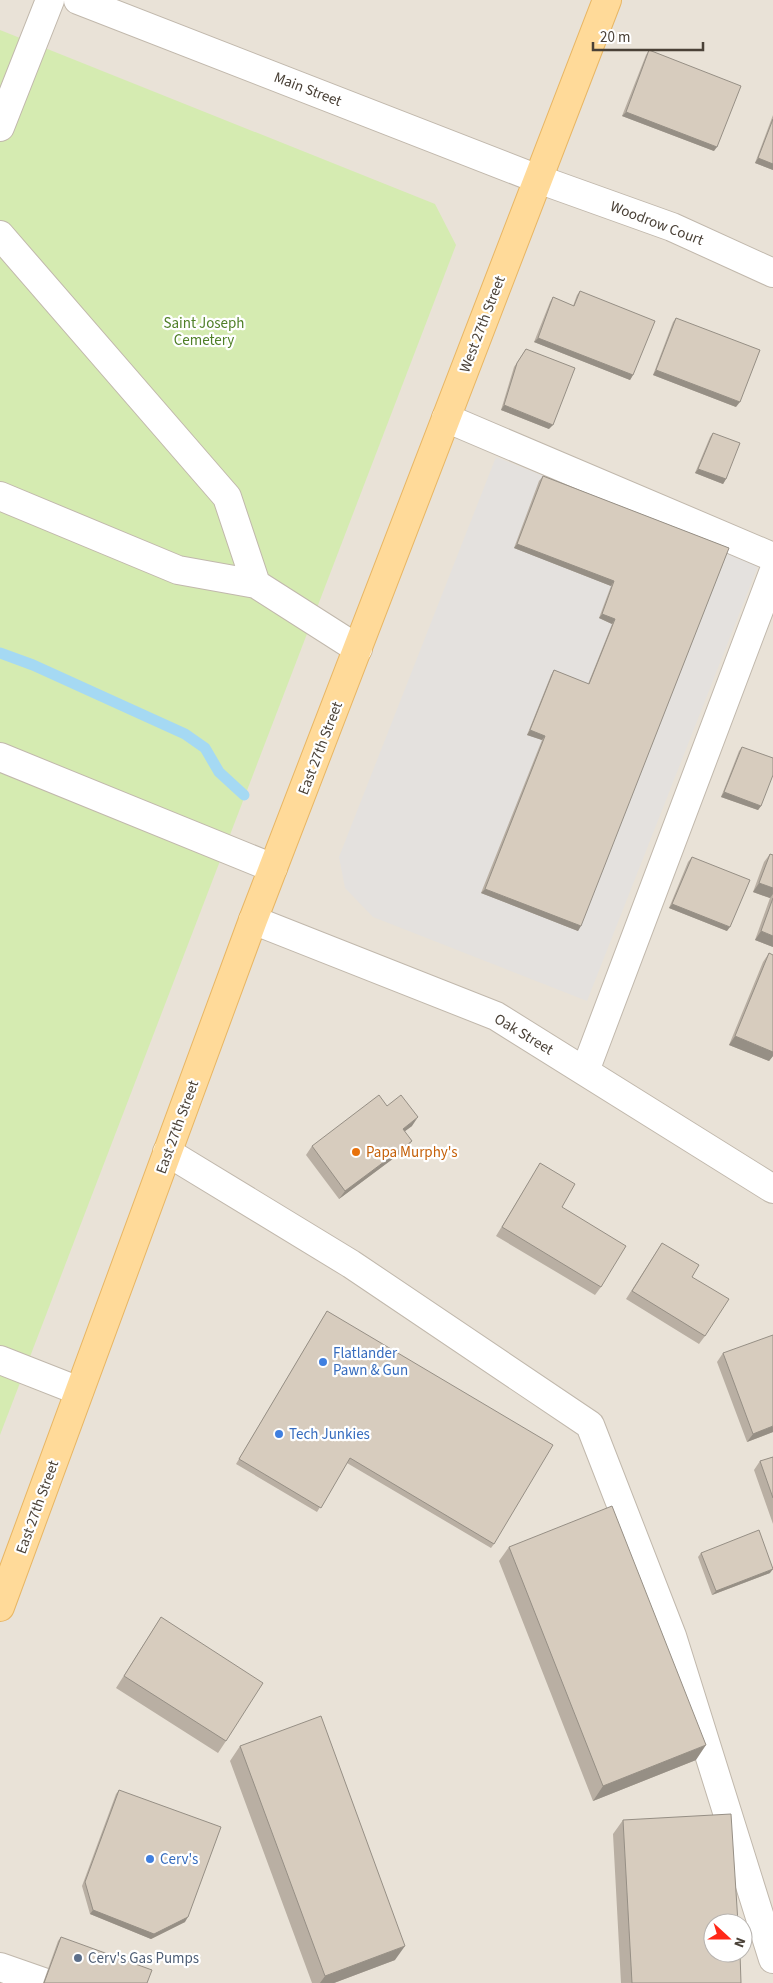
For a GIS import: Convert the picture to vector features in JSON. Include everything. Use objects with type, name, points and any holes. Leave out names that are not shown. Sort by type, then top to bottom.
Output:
[{"type":"main road","name":"West 27th Street","points":[[358,649],[607,0]]},
{"type":"main road","name":"East 27th Street","points":[[0,1607],[273,868],[358,649]]},
{"type":"street","points":[[0,127],[50,0]]},
{"type":"street","name":"Main Street","points":[[78,0],[538,178]]},
{"type":"street","name":"Woodrow Court","points":[[538,178],[672,227],[773,273]]},
{"type":"street","points":[[0,235],[227,497],[256,584]]},
{"type":"street","points":[[446,418],[773,557]]},
{"type":"street","points":[[0,496],[178,570],[256,584],[358,649]]},
{"type":"street","points":[[585,1071],[773,573]]},
{"type":"street","points":[[0,757],[273,868]]},
{"type":"street","name":"Oak Street","points":[[254,920],[496,1016],[773,1189]]},
{"type":"street","points":[[167,1152],[351,1264],[590,1425],[672,1636],[773,1959]]},
{"type":"street","points":[[0,1360],[79,1391]]},
{"type":"street","points":[[0,1967],[42,1982]]},
{"type":"shaded area","points":[[0,0],[773,0],[773,1983],[0,1983]]},
{"type":"shaded area","points":[[496,457],[760,561],[587,1001],[373,917],[345,888],[339,857]]},
{"type":"green space","name":"Saint Joseph Cemetery","points":[[0,30],[435,204],[456,245],[0,1435]]},
{"type":"building","points":[[649,50],[741,86],[717,147],[626,112]]},
{"type":"building","points":[[773,119],[773,164],[758,158]]},
{"type":"building","points":[[580,291],[655,321],[633,375],[538,338],[553,297],[574,306]]},
{"type":"building","points":[[676,318],[760,350],[740,402],[656,370]]},
{"type":"building","points":[[526,349],[575,368],[553,425],[504,405],[517,363]]},
{"type":"building","points":[[713,433],[740,443],[726,479],[698,469]]},
{"type":"building","points":[[543,476],[729,548],[581,926],[485,889],[545,736],[530,730],[554,670],[589,684],[615,619],[602,614],[614,581],[517,544]]},
{"type":"building","points":[[742,747],[773,758],[773,775],[761,806],[724,792]]},
{"type":"building","points":[[770,854],[773,855],[773,888],[759,883]]},
{"type":"building","points":[[692,857],[750,880],[730,927],[672,904]]},
{"type":"building","points":[[773,898],[773,936],[761,931]]},
{"type":"building","points":[[769,953],[773,955],[773,1052],[735,1036]]},
{"type":"building","name":"Papa Murphy's","points":[[379,1095],[387,1106],[401,1095],[418,1117],[403,1129],[412,1141],[345,1191],[312,1146]]},
{"type":"building","points":[[540,1163],[575,1184],[562,1207],[626,1246],[601,1287],[502,1227]]},
{"type":"building","points":[[662,1243],[699,1265],[692,1277],[729,1299],[705,1336],[632,1291]]},
{"type":"building","points":[[327,1311],[553,1445],[494,1544],[350,1458],[321,1508],[239,1459]]},
{"type":"building","points":[[773,1335],[773,1426],[753,1434],[723,1353]]},
{"type":"building","points":[[773,1457],[773,1498],[760,1461]]},
{"type":"building","points":[[612,1506],[706,1745],[603,1786],[509,1547]]},
{"type":"building","points":[[759,1530],[773,1569],[716,1591],[701,1553]]},
{"type":"building","points":[[161,1617],[263,1683],[226,1741],[124,1676]]},
{"type":"building","points":[[321,1716],[405,1946],[325,1976],[240,1746]]},
{"type":"building","name":"Cerv's","points":[[119,1790],[221,1827],[188,1917],[154,1934],[93,1910],[85,1882]]},
{"type":"building","points":[[731,1814],[737,1913],[703,1913],[703,1963],[740,1963],[741,1983],[632,1983],[623,1820]]},
{"type":"building","name":"Cerv's Gas Pumps","points":[[61,1937],[152,1970],[147,1983],[44,1983]]},
{"type":"waterway","points":[[0,653],[33,665],[185,734],[205,748],[219,772],[244,795]]},
{"type":"place","name":"Papa Murphy's","points":[[356,1152]]},
{"type":"place","name":"Flatlander Pawn & Gun","points":[[323,1362]]},
{"type":"place","name":"Tech Junkies","points":[[279,1434]]},
{"type":"place","name":"Cerv's","points":[[150,1859]]},
{"type":"place","name":"Cerv's Gas Pumps","points":[[78,1958]]}]
